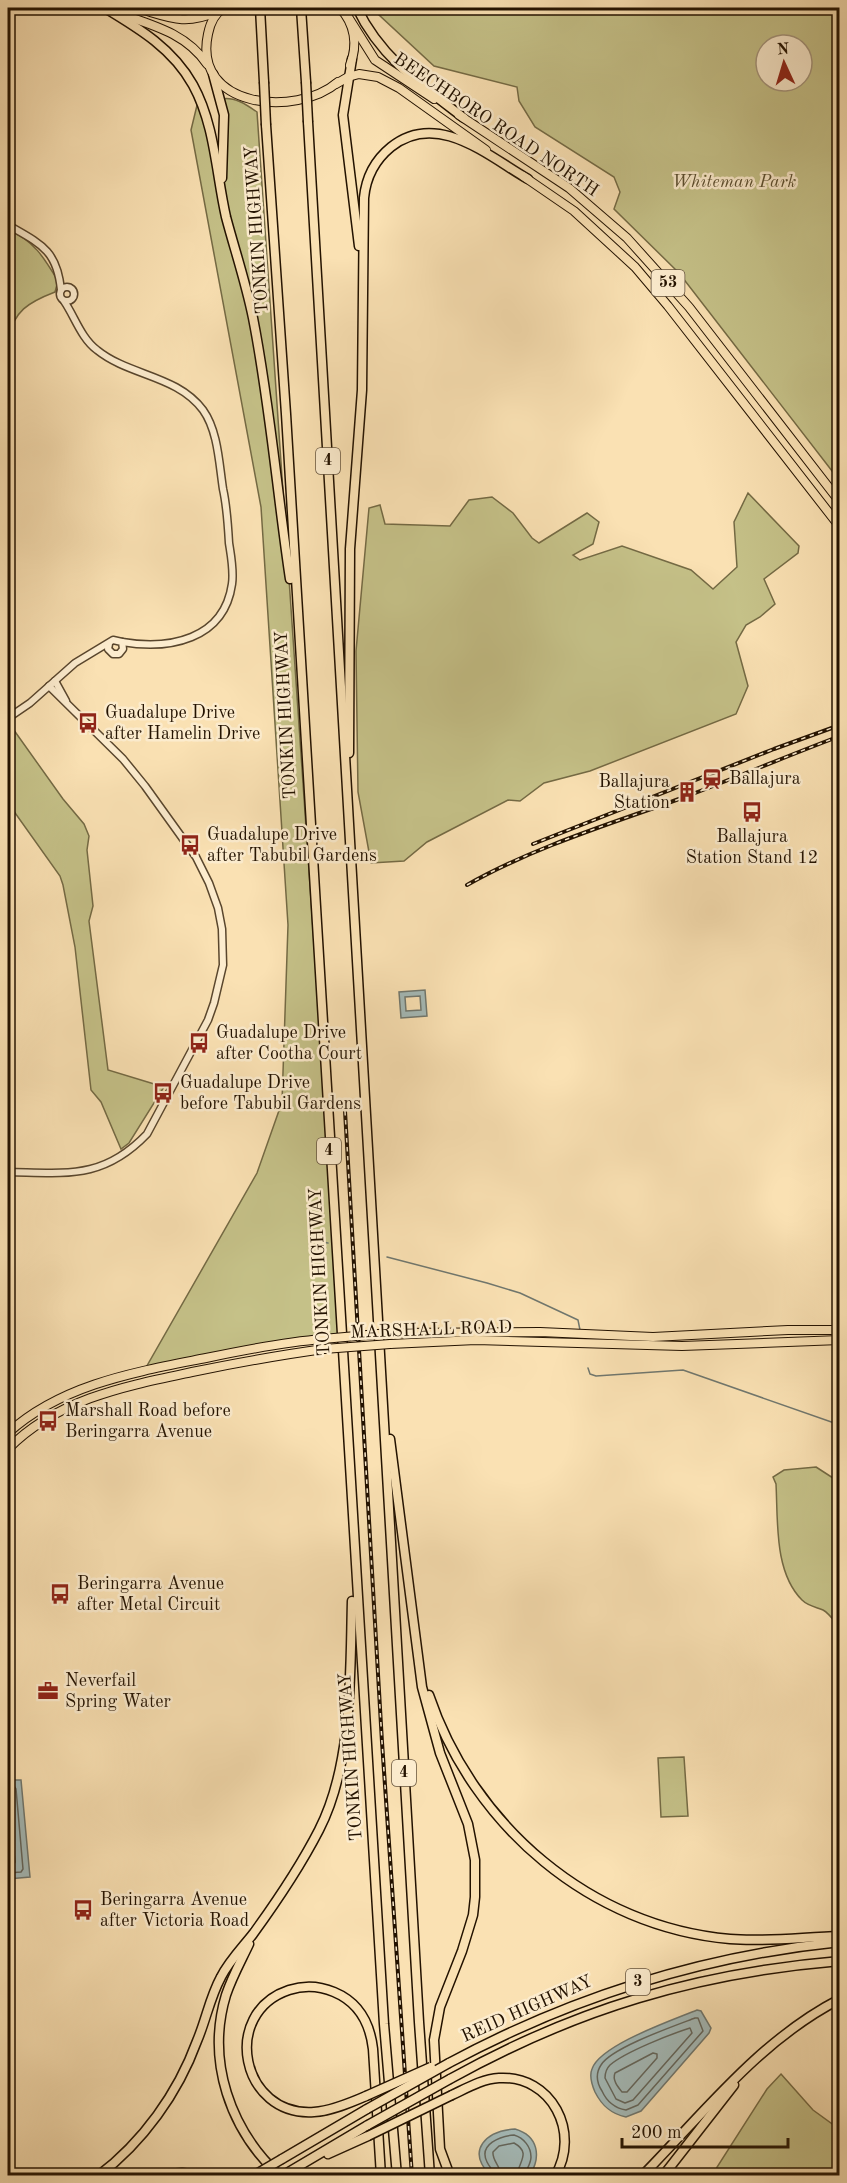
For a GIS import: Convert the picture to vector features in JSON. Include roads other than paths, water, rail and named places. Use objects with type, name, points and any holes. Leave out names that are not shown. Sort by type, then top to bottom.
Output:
[{"type":"highway","points":[[104,8],[151,36],[173,57],[192,84],[208,120],[226,217],[246,286],[259,350],[298,633]]},
{"type":"highway","name":"TONKIN HIGHWAY","points":[[260,8],[384,2024],[397,2175]]},
{"type":"highway","points":[[357,8],[371,33],[393,61],[464,118]]},
{"type":"highway","name":"4","points":[[301,11],[418,2010],[430,2175]]},
{"type":"highway","points":[[352,59],[343,116],[355,204],[362,282]]},
{"type":"highway","points":[[213,73],[224,115],[222,193]]},
{"type":"highway","points":[[346,800],[349,744],[350,549],[362,390],[364,198],[367,181],[381,155],[403,139],[421,133],[446,134],[464,141],[528,179]]},
{"type":"highway","points":[[380,1370],[422,1686],[440,1753],[468,1824],[475,1860],[476,1888],[473,1915],[462,1951],[440,2007],[434,2040],[440,2149],[450,2175]]},
{"type":"highway","points":[[98,2175],[132,2145],[169,2098],[189,2062],[214,1990],[222,1975],[254,1933],[320,1829],[336,1782],[343,1753],[350,1695],[352,1598],[343,1372]]},
{"type":"highway","points":[[417,1648],[435,1711],[463,1770],[488,1806],[517,1839],[568,1880],[626,1912],[688,1932],[732,1939],[840,1936]]},
{"type":"highway","points":[[254,1933],[226,1996],[219,2039],[220,2061],[223,2083],[238,2124],[256,2151],[281,2175]]},
{"type":"highway","name":"REID HIGHWAY","points":[[253,2175],[449,2061],[573,2005],[670,1972],[737,1957],[840,1942]]},
{"type":"highway","name":"REID HIGHWAY","points":[[281,2175],[450,2079],[546,2030],[642,1996],[740,1973],[840,1961]]},
{"type":"highway","points":[[381,2175],[373,2049],[370,2030],[361,2013],[340,1994],[313,1987],[285,1991],[262,2008],[248,2032],[246,2051],[253,2078],[271,2100],[297,2111],[316,2112],[366,2096],[449,2061]]},
{"type":"highway","points":[[642,2175],[728,2085],[774,2042],[805,2019],[840,1999]]},
{"type":"highway","points":[[663,2175],[752,2063]]},
{"type":"highway","points":[[294,2169],[480,2082],[499,2078],[527,2082],[543,2092],[556,2106],[565,2133],[565,2151],[555,2175]]},
{"type":"highway","points":[[146,2175],[182,2173],[207,2175]]},
{"type":"main road","points":[[104,8],[181,38],[201,55],[220,84],[233,93],[256,100],[304,99],[321,93],[348,77]]},
{"type":"main road","points":[[137,8],[173,19],[189,21],[219,10]]},
{"type":"main road","name":"BEECHBORO ROAD NORTH","points":[[340,8],[348,17],[363,44],[381,65],[568,189],[627,238],[688,307],[840,502]]},
{"type":"main road","points":[[213,73],[207,55],[207,40],[219,10]]},
{"type":"main road","points":[[336,84],[345,74],[352,59],[354,37],[348,17]]},
{"type":"main road","name":"BEECHBORO ROAD NORTH","points":[[348,77],[359,74],[386,80],[574,211],[635,267],[734,391]]},
{"type":"main road","name":"53","points":[[734,391],[741,395],[746,393],[737,371]]},
{"type":"main road","name":"53","points":[[734,391],[840,527]]},
{"type":"main road","name":"MARSHALL ROAD","points":[[8,1433],[48,1404],[93,1385],[229,1353],[323,1339],[389,1333],[540,1332],[653,1337],[788,1330],[840,1330]]},
{"type":"main road","name":"MARSHALL ROAD","points":[[8,1449],[42,1421],[90,1398],[137,1384],[193,1372],[324,1349],[476,1340],[682,1346],[840,1340]]},
{"type":"street","points":[[8,225],[40,245],[54,259],[59,275],[60,297],[95,349],[106,357],[185,392],[204,411],[214,434],[226,506],[232,573],[229,597],[217,621],[203,632],[184,641],[141,645],[122,646],[115,639],[75,663],[8,718]]},
{"type":"street","points":[[59,275],[74,292],[74,315]]},
{"type":"street","points":[[61,290],[70,288]]},
{"type":"street","points":[[64,301],[73,298]]},
{"type":"street","points":[[109,644],[110,652]]},
{"type":"street","points":[[91,655],[110,652],[117,655],[122,646]]},
{"type":"street","points":[[55,681],[66,701]]},
{"type":"street","points":[[8,1172],[69,1173],[97,1168],[120,1158],[138,1143],[147,1134],[208,1020],[223,965],[222,929],[218,908],[196,857],[123,759],[49,686]]},
{"type":"water","points":[[425,990],[427,1016],[401,1018],[399,992]],"holes":[[[420,996],[421,1010],[406,1011],[405,997]]]},
{"type":"water","points":[[8,1780],[21,1780],[30,1877],[8,1879]]},
{"type":"water","points":[[697,2010],[701,2011],[711,2028],[709,2033],[641,2111],[626,2117],[616,2114],[604,2105],[595,2092],[591,2078],[592,2069],[598,2060],[622,2042]]},
{"type":"water","points":[[515,2129],[529,2137],[536,2148],[536,2161],[530,2175],[490,2175],[480,2158],[483,2143],[495,2134]]},
{"type":"waterway","points":[[313,1240],[328,1243]]},
{"type":"waterway","points":[[387,1257],[520,1293],[578,1320],[580,1330]]},
{"type":"waterway","points":[[588,1368],[590,1374],[596,1376],[683,1370],[840,1425]]},
{"type":"railway","points":[[533,844],[840,725]]},
{"type":"railway","points":[[467,885],[545,848],[682,798],[840,736]]},
{"type":"railway","points":[[345,1111],[382,1742],[412,2176]]},
{"type":"place","name":"Guadalupe Drive after Hamelin Drive","points":[[88,723]]},
{"type":"place","name":"Ballajura","points":[[712,779]]},
{"type":"place","name":"Ballajura Station","points":[[687,792]]},
{"type":"place","name":"Ballajura Station Stand 12","points":[[752,812]]},
{"type":"place","name":"Guadalupe Drive after Tabubil Gardens","points":[[190,845]]},
{"type":"place","name":"Guadalupe Drive after Cootha Court","points":[[199,1043]]},
{"type":"place","name":"Guadalupe Drive before Tabubil Gardens","points":[[163,1093]]},
{"type":"place","name":"Marshall Road before Beringarra Avenue","points":[[48,1421]]},
{"type":"place","name":"Beringarra Avenue after Metal Circuit","points":[[60,1594]]},
{"type":"place","name":"Neverfail Spring Water","points":[[48,1691]]},
{"type":"place","name":"Beringarra Avenue after Victoria Road","points":[[83,1910]]},
{"type":"park label","name":"Whiteman Park","points":[[734,182]]}]
